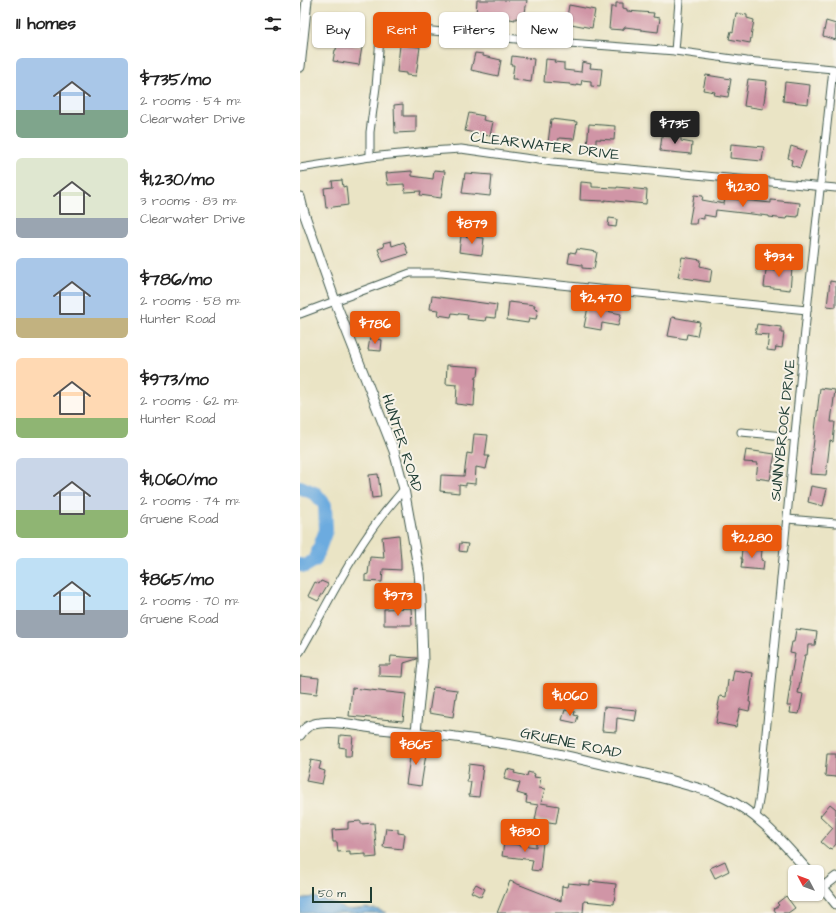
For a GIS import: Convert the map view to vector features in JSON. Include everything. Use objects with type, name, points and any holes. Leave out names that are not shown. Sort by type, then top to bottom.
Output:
[{"type":"street","points":[[300,67],[307,0]]},
{"type":"street","points":[[370,157],[370,132],[376,88],[381,26],[516,39],[675,51],[679,1]]},
{"type":"street","name":"SUNNYBROOK DRIVE","points":[[675,51],[747,61],[833,68],[807,310],[760,795],[756,817]]},
{"type":"street","name":"CLEARWATER DRIVE","points":[[300,168],[370,157],[461,149],[553,162],[836,188]]},
{"type":"street","name":"HUNTER ROAD","points":[[300,197],[306,220],[335,301],[394,451],[404,489],[419,572],[421,599],[422,661],[416,732]]},
{"type":"street","points":[[300,314],[410,273],[442,273],[807,310]]},
{"type":"street","points":[[741,432],[795,437]]},
{"type":"street","points":[[300,652],[368,535],[404,489]]},
{"type":"street","points":[[787,519],[836,523]]},
{"type":"street","name":"GRUENE ROAD","points":[[301,730],[321,722],[333,722],[372,728],[416,732],[511,745],[642,772],[695,787],[735,803],[756,817],[772,831],[803,865]]},
{"type":"street","points":[[824,882],[836,877]]},
{"type":"street","points":[[824,889],[836,904]]},
{"type":"water","points":[[314,897],[346,909],[371,908],[387,913],[300,913],[300,899]]},
{"type":"building","points":[[477,0],[527,0],[525,12],[517,12],[517,18],[515,18],[515,20],[509,19],[509,12],[476,12]]},
{"type":"building","points":[[616,3],[623,3],[623,8],[627,9],[627,11],[654,13],[653,17],[660,18],[658,32],[625,27],[623,30],[609,29],[611,7],[616,7]]},
{"type":"building","points":[[569,5],[595,10],[592,28],[573,24],[573,12],[568,12]]},
{"type":"building","points":[[736,13],[747,15],[747,18],[754,20],[750,43],[729,39],[731,31],[733,32]]},
{"type":"building","points":[[826,21],[836,24],[836,40],[823,36]]},
{"type":"building","points":[[336,48],[362,48],[359,65],[333,61]]},
{"type":"building","points":[[400,48],[420,48],[416,76],[397,72]]},
{"type":"building","points":[[475,53],[501,60],[498,76],[471,70]]},
{"type":"building","points":[[512,56],[534,59],[531,82],[512,79],[514,65],[511,65]]},
{"type":"building","points":[[546,59],[564,63],[564,70],[581,72],[582,62],[591,64],[590,68],[602,69],[600,87],[591,86],[591,81],[582,80],[581,85],[577,84],[577,86],[544,82]]},
{"type":"building","points":[[706,75],[731,79],[728,97],[714,95],[715,92],[703,90]]},
{"type":"building","points":[[748,79],[767,81],[763,109],[744,106]]},
{"type":"building","points":[[785,82],[810,85],[808,104],[783,101]]},
{"type":"building","points":[[403,104],[403,116],[416,116],[416,132],[395,133],[394,105]]},
{"type":"building","points":[[469,113],[484,116],[483,120],[493,122],[490,136],[465,131]]},
{"type":"building","points":[[551,119],[577,122],[574,139],[559,138],[558,144],[548,143]]},
{"type":"building","points":[[589,124],[615,126],[614,140],[596,139],[596,146],[587,146]]},
{"type":"building","points":[[662,136],[681,138],[681,141],[692,143],[691,154],[660,151]]},
{"type":"building","points":[[731,144],[764,147],[762,161],[730,158]]},
{"type":"building","points":[[791,146],[806,151],[800,168],[791,165],[792,160],[788,158]]},
{"type":"building","points":[[434,170],[445,171],[441,198],[420,195],[421,191],[405,192],[404,184],[388,185],[386,173],[412,171],[412,176],[433,179]]},
{"type":"building","points":[[465,173],[492,175],[490,196],[462,193]]},
{"type":"building","points":[[342,180],[343,187],[346,186],[348,205],[326,208],[324,188],[333,187],[332,181]]},
{"type":"building","points":[[581,182],[592,183],[592,187],[617,187],[647,190],[646,204],[605,200],[580,200]]},
{"type":"building","points":[[694,195],[703,196],[702,200],[724,204],[725,198],[771,203],[771,200],[800,203],[798,217],[787,216],[786,219],[716,210],[715,217],[704,215],[704,219],[697,218],[696,224],[689,224]]},
{"type":"building","points":[[609,218],[617,219],[616,227],[608,226]]},
{"type":"building","points":[[461,236],[484,238],[482,255],[459,252]]},
{"type":"building","points":[[391,241],[392,246],[404,242],[408,254],[383,262],[378,249],[384,247],[383,243]]},
{"type":"building","points":[[577,249],[597,252],[594,269],[582,268],[582,265],[568,263],[570,252],[576,253]]},
{"type":"building","points":[[682,257],[701,260],[700,266],[712,269],[710,282],[678,277]]},
{"type":"building","points":[[777,266],[792,268],[790,290],[764,287],[766,270],[776,271]]},
{"type":"building","points":[[830,281],[836,282],[836,307],[827,306]]},
{"type":"building","points":[[432,296],[497,305],[495,318],[486,317],[485,321],[467,319],[468,315],[452,313],[451,317],[438,315],[439,310],[430,309]]},
{"type":"building","points":[[509,302],[535,305],[534,308],[538,309],[536,319],[529,318],[528,323],[507,320]]},
{"type":"building","points":[[588,307],[621,314],[618,326],[602,323],[601,330],[584,327]]},
{"type":"building","points":[[672,317],[700,322],[697,336],[687,334],[686,339],[668,336]]},
{"type":"building","points":[[757,324],[781,327],[781,333],[784,333],[782,348],[776,347],[775,351],[767,350],[769,335],[755,334]]},
{"type":"building","points":[[370,338],[382,340],[381,351],[368,350]]},
{"type":"building","points":[[447,365],[479,367],[478,376],[476,376],[474,406],[456,404],[457,385],[446,384]]},
{"type":"building","points":[[820,388],[835,390],[831,422],[835,422],[833,442],[830,441],[826,475],[810,474]]},
{"type":"building","points":[[474,434],[488,435],[485,456],[489,456],[486,469],[476,467],[475,484],[466,483],[466,486],[459,485],[459,493],[440,491],[441,475],[464,476],[467,453],[472,454]]},
{"type":"building","points":[[746,450],[775,454],[770,480],[756,478],[758,463],[744,462]]},
{"type":"building","points":[[378,474],[381,497],[372,498],[369,475]]},
{"type":"building","points":[[811,486],[827,489],[823,506],[808,502]]},
{"type":"building","points":[[399,535],[401,570],[383,569],[382,582],[365,581],[365,575],[368,574],[370,557],[384,558],[382,537]]},
{"type":"building","points":[[460,543],[468,544],[466,552],[459,551]]},
{"type":"building","points":[[742,549],[762,550],[761,560],[764,561],[763,570],[741,568]]},
{"type":"building","points":[[321,581],[328,584],[318,601],[308,596],[315,582],[319,584]]},
{"type":"building","points":[[411,608],[412,625],[384,625],[384,609]]},
{"type":"building","points":[[796,629],[817,632],[815,645],[808,645],[807,655],[805,655],[798,693],[803,694],[799,714],[790,713],[791,706],[787,706],[795,654],[790,653],[792,642],[794,642]]},
{"type":"building","points":[[391,656],[417,659],[404,663],[403,677],[379,676],[379,665],[390,665]]},
{"type":"building","points":[[734,670],[753,673],[749,711],[740,709],[736,727],[716,723],[720,696],[726,697],[728,680],[732,681]]},
{"type":"building","points":[[300,676],[319,678],[317,694],[300,692]]},
{"type":"building","points":[[433,687],[457,690],[453,717],[429,713]]},
{"type":"building","points":[[352,688],[406,694],[403,721],[349,716]]},
{"type":"building","points":[[604,707],[637,710],[635,721],[617,718],[616,732],[602,731]]},
{"type":"building","points":[[565,710],[575,712],[574,715],[578,716],[576,723],[562,720]]},
{"type":"building","points":[[340,735],[353,736],[351,756],[345,756],[345,748],[339,747]]},
{"type":"building","points":[[412,745],[427,747],[421,786],[406,784]]},
{"type":"building","points":[[827,754],[836,754],[836,777],[825,776]]},
{"type":"building","points":[[311,760],[321,762],[319,769],[325,771],[322,784],[306,781]]},
{"type":"building","points":[[469,764],[483,766],[479,797],[469,796],[471,782],[467,782]]},
{"type":"building","points":[[507,769],[515,771],[514,773],[527,776],[528,772],[535,774],[534,777],[541,778],[539,788],[545,789],[541,803],[559,806],[556,823],[535,820],[538,805],[526,803],[527,796],[517,793],[520,783],[504,779]]},
{"type":"building","points":[[830,804],[836,809],[836,844],[832,849],[829,849],[821,842],[833,828],[820,816]]},
{"type":"building","points":[[361,821],[361,824],[374,823],[377,857],[366,858],[366,854],[350,855],[350,851],[338,852],[337,842],[333,842],[332,830],[348,829],[348,822]]},
{"type":"building","points":[[386,828],[398,829],[398,833],[405,834],[403,849],[383,847]]},
{"type":"building","points":[[536,841],[543,842],[540,871],[531,870],[533,860],[502,856],[504,843],[536,847]]},
{"type":"building","points":[[725,861],[729,871],[715,878],[710,868]]},
{"type":"building","points":[[510,881],[561,901],[562,886],[567,887],[568,883],[590,885],[590,881],[616,884],[614,904],[584,901],[583,913],[497,913]]},
{"type":"building","points":[[476,884],[485,889],[481,897],[471,892]]},
{"type":"building","points":[[786,896],[788,901],[790,901],[795,908],[788,913],[776,913],[774,909],[779,905],[777,903]]},
{"type":"waterway","points":[[300,487],[316,494],[325,505],[326,530],[315,560],[305,566],[300,565]]}]
